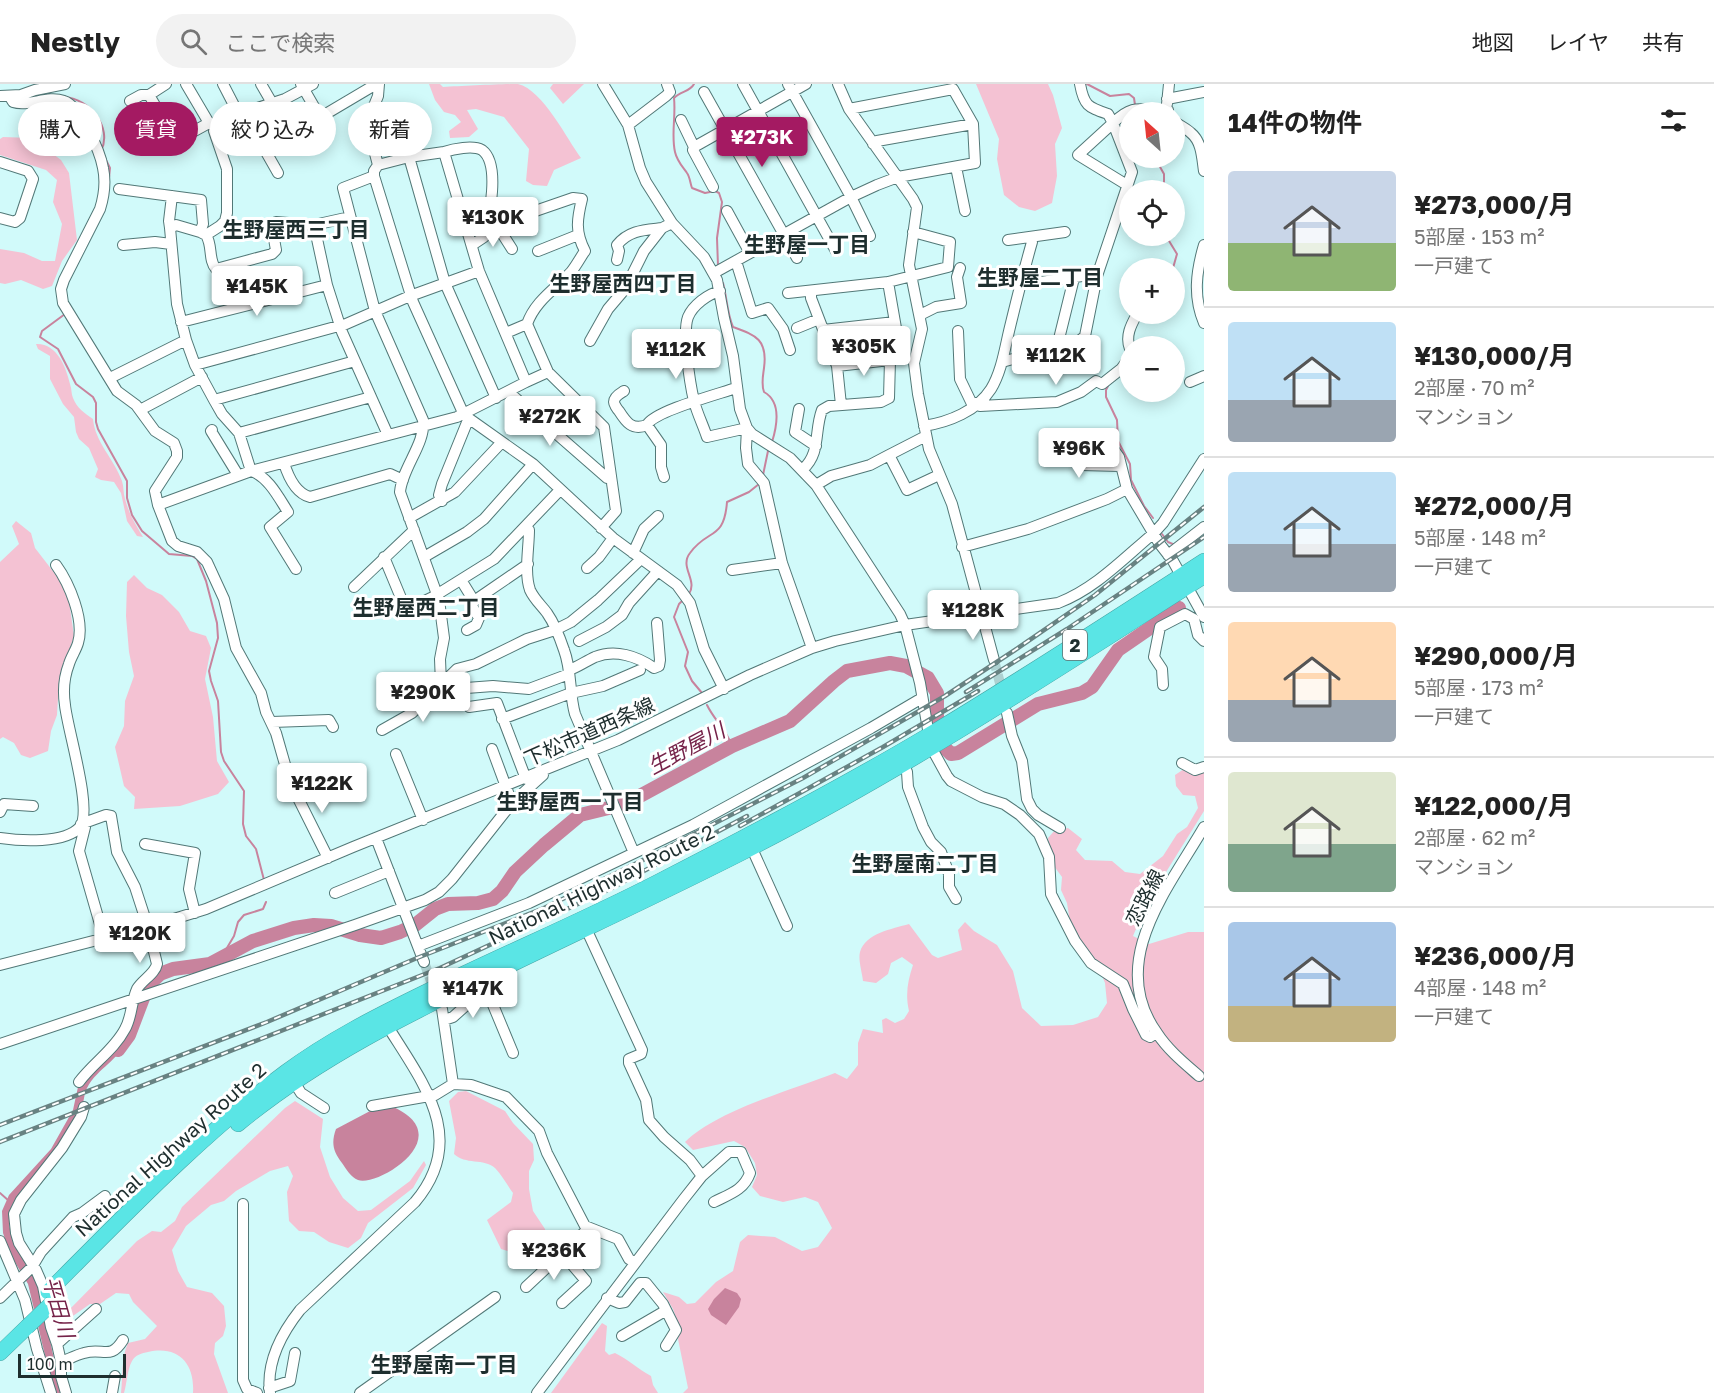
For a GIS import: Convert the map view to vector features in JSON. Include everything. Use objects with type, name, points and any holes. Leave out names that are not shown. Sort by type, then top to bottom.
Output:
[{"type":"highway","name":"National Highway Route 2","points":[[749,842],[937,737],[1184,581],[1204,561]]},
{"type":"highway","name":"National Highway Route 2","points":[[1184,581],[1204,576]]},
{"type":"highway","name":"National Highway Route 2","points":[[50,1298],[143,1198],[254,1097],[327,1044],[384,1019],[749,842],[903,763],[937,737]]},
{"type":"highway","name":"National Highway Route 2","points":[[0,1353],[26,1321],[50,1298],[207,1150],[261,1105],[384,1019],[487,982],[584,923]]},
{"type":"highway","name":"National Highway Route 2","points":[[0,1339],[26,1321]]},
{"type":"street","points":[[5,97],[65,84]]},
{"type":"street","points":[[130,101],[166,84]]},
{"type":"street","points":[[186,84],[210,121]]},
{"type":"street","points":[[223,84],[232,102]]},
{"type":"street","points":[[261,84],[271,102]]},
{"type":"street","points":[[336,108],[379,84],[378,96],[367,123],[376,171],[410,296],[466,418],[533,464],[601,528],[685,594],[705,649],[724,689]]},
{"type":"street","points":[[603,84],[628,125],[640,168],[667,225],[704,257],[714,273],[720,291],[733,356],[736,388],[747,428],[803,470],[816,485],[905,625],[922,698],[951,781],[982,797],[1004,804],[1033,826],[1049,856],[1051,894],[1082,953],[1103,973],[1123,984],[1132,1009],[1146,1035],[1150,1037],[1156,1033]]},
{"type":"street","points":[[628,125],[670,92],[667,84]]},
{"type":"street","points":[[743,84],[836,251]]},
{"type":"street","points":[[694,147],[758,111],[790,88],[806,84]]},
{"type":"street","points":[[849,84],[839,88],[849,109],[917,207],[909,265],[922,330],[914,363],[925,431],[951,504],[994,660]]},
{"type":"street","points":[[1080,84],[1083,101],[1090,107],[1108,114],[1113,123],[1132,172],[1129,180]]},
{"type":"street","points":[[1168,102],[1169,84]]},
{"type":"street","points":[[276,102],[306,86],[313,102]]},
{"type":"street","points":[[790,88],[851,197],[870,236]]},
{"type":"street","points":[[714,273],[851,197],[898,177],[975,163],[974,124],[953,89],[849,109]]},
{"type":"street","points":[[704,92],[797,258]]},
{"type":"street","points":[[1180,102],[1204,92]]},
{"type":"street","points":[[149,94],[176,141],[210,125]]},
{"type":"street","points":[[5,97],[19,104],[63,100],[72,105],[82,118],[102,163],[104,186],[100,209],[64,280],[61,296],[117,391],[140,410],[150,426],[174,443],[177,451],[174,461],[155,491],[158,505],[172,541],[178,546],[197,552],[207,562],[224,598],[236,648],[255,679],[266,712],[272,722],[290,782],[328,858]]},
{"type":"street","points":[[1119,119],[1078,155],[1119,180]]},
{"type":"street","points":[[681,120],[694,147],[693,150],[713,187]]},
{"type":"street","points":[[873,144],[877,141],[974,124]]},
{"type":"street","points":[[1185,129],[1198,141],[1204,171]]},
{"type":"street","points":[[441,684],[440,659],[444,638],[438,593],[400,492],[424,426],[423,420],[375,311],[343,188],[409,157],[478,148],[484,151],[492,172],[492,194],[484,237],[472,245]]},
{"type":"street","points":[[444,152],[479,271],[526,382]]},
{"type":"street","points":[[170,228],[176,225],[203,233],[220,226],[225,221],[227,169],[224,156]]},
{"type":"street","points":[[268,156],[278,173]]},
{"type":"street","points":[[409,157],[445,283],[496,398]]},
{"type":"street","points":[[0,162],[28,171],[33,178],[20,218],[15,222],[0,218]]},
{"type":"street","points":[[956,167],[965,211]]},
{"type":"street","points":[[119,189],[201,200],[203,233],[211,246],[213,265],[216,269],[272,254],[276,249],[272,228],[276,222],[314,225],[350,217]]},
{"type":"street","points":[[172,196],[169,220],[171,244],[177,304],[186,340],[195,365],[214,400],[222,414],[239,433],[251,471],[258,473],[288,512],[270,527],[296,568]]},
{"type":"street","points":[[487,227],[498,227],[516,218],[573,198],[582,199],[576,222],[578,235],[585,251],[572,270],[536,306],[526,324],[506,333]]},
{"type":"street","points":[[1002,362],[1079,341],[1085,336],[1097,276],[1119,209]]},
{"type":"street","points":[[727,211],[750,253]]},
{"type":"street","points":[[314,225],[327,285],[340,326],[388,435]]},
{"type":"street","points":[[616,260],[619,251],[617,245],[630,234],[667,225]]},
{"type":"street","points":[[590,341],[608,309],[625,289],[638,260],[667,225]]},
{"type":"street","points":[[498,227],[512,249]]},
{"type":"street","points":[[788,292],[888,282],[948,267],[950,242],[913,232]]},
{"type":"street","points":[[1008,240],[1065,232]]},
{"type":"street","points":[[538,251],[578,235]]},
{"type":"street","points":[[816,485],[831,476],[870,465],[889,455],[925,431],[953,419],[975,405],[991,389],[1002,362],[1032,242],[1031,237]]},
{"type":"street","points":[[123,244],[155,242],[171,244]]},
{"type":"street","points":[[1204,245],[1200,259],[1200,295],[1204,322]]},
{"type":"street","points":[[736,261],[752,313],[768,308],[783,329],[790,350]]},
{"type":"street","points":[[920,315],[936,307],[961,303],[957,277],[960,268]]},
{"type":"street","points":[[195,365],[340,326],[410,296],[479,271]]},
{"type":"street","points":[[1021,283],[1097,276]]},
{"type":"street","points":[[1057,347],[1074,278]]},
{"type":"street","points":[[803,470],[808,465],[816,446],[822,410],[829,406],[881,402],[889,398],[890,360],[895,322],[888,282]]},
{"type":"street","points":[[181,321],[327,285]]},
{"type":"street","points":[[720,291],[713,293],[694,307],[688,317],[685,331],[694,402],[707,437],[747,428]]},
{"type":"street","points":[[811,291],[811,298],[837,366],[841,405]]},
{"type":"street","points":[[797,328],[819,319]]},
{"type":"street","points":[[823,330],[895,322]]},
{"type":"street","points":[[526,324],[548,372],[604,427],[616,511],[601,528]]},
{"type":"street","points":[[958,331],[960,378],[975,405]]},
{"type":"street","points":[[110,378],[186,340]]},
{"type":"street","points":[[837,366],[890,360]]},
{"type":"street","points":[[214,400],[355,361]]},
{"type":"street","points":[[975,405],[1056,402],[1080,392],[1096,381],[1102,384],[1119,371]]},
{"type":"street","points":[[158,505],[251,471],[424,426],[466,418],[496,398],[548,372]]},
{"type":"street","points":[[1190,382],[1204,376]]},
{"type":"street","points":[[140,410],[202,377]]},
{"type":"street","points":[[624,391],[616,397],[615,405],[628,425],[634,428],[646,425],[657,415],[736,388]]},
{"type":"street","points":[[510,391],[607,478],[611,479]]},
{"type":"street","points":[[239,433],[371,397]]},
{"type":"street","points":[[799,410],[795,432],[816,446]]},
{"type":"street","points":[[442,501],[439,495],[442,484],[466,418]]},
{"type":"street","points":[[646,425],[661,444],[661,467],[664,477]]},
{"type":"street","points":[[747,428],[748,464],[764,483],[782,563],[812,648]]},
{"type":"street","points":[[212,430],[238,475]]},
{"type":"street","points":[[409,518],[455,492],[502,442]]},
{"type":"street","points":[[1050,445],[1081,465],[1121,466]]},
{"type":"street","points":[[1081,465],[1083,459],[1099,450],[1112,447],[1119,458],[1127,489],[1204,617]]},
{"type":"street","points":[[889,455],[907,490],[939,475]]},
{"type":"street","name":"下松市道西条線","points":[[512,803],[506,786],[591,751],[771,665],[812,648],[905,625],[1058,603],[1071,598],[1092,584],[1154,533],[1163,523],[1204,459]]},
{"type":"street","points":[[284,463],[289,479],[304,495],[310,497],[390,474],[403,480]]},
{"type":"street","points":[[424,557],[467,532],[484,519],[533,464]]},
{"type":"street","points":[[962,547],[1028,529],[1127,489]]},
{"type":"street","points":[[384,557],[406,610],[494,559],[560,490]]},
{"type":"street","points":[[382,730],[412,713],[458,669],[485,660],[527,639],[571,622],[598,600],[637,556],[645,529],[658,516]]},
{"type":"street","points":[[526,526],[529,530],[530,589],[546,612],[564,649],[575,714],[634,854]]},
{"type":"street","points":[[1168,555],[1204,527]]},
{"type":"street","points":[[354,587],[414,530]]},
{"type":"street","points":[[587,568],[599,557],[613,538]]},
{"type":"street","points":[[732,570],[782,563]]},
{"type":"street","points":[[467,630],[476,625],[479,618],[472,606],[474,601],[528,564]]},
{"type":"street","points":[[56,565],[70,588],[78,617],[79,640],[69,664],[64,694],[83,800],[82,824],[85,827],[79,851],[104,938]]},
{"type":"street","points":[[579,641],[606,627],[622,615],[629,603],[658,571]]},
{"type":"street","points":[[461,579],[474,601]]},
{"type":"street","points":[[1162,685],[1162,669],[1154,657],[1160,627],[1185,614],[1194,619],[1198,635],[1204,641]]},
{"type":"street","points":[[453,689],[493,686],[529,689],[569,672],[597,656],[615,654],[642,659],[654,668],[659,666],[657,623]]},
{"type":"street","points":[[502,719],[571,693],[603,686],[640,670]]},
{"type":"street","points":[[418,946],[529,903],[634,854],[802,766],[922,698]]},
{"type":"street","points":[[469,707],[497,704],[526,779]]},
{"type":"street","points":[[272,722],[329,720],[333,727]]},
{"type":"street","points":[[1008,720],[1022,761],[1027,799],[1038,815],[1060,828]]},
{"type":"street","points":[[0,965],[195,913],[506,786],[492,749]]},
{"type":"street","points":[[396,754],[423,820]]},
{"type":"street","points":[[903,763],[907,772],[908,787],[923,827],[931,842],[940,852],[948,874],[949,887],[956,899]]},
{"type":"street","points":[[1182,763],[1195,770],[1204,767]]},
{"type":"street","points":[[0,1043],[355,925],[439,892],[453,879],[512,803],[549,768]]},
{"type":"street","points":[[1004,804],[1027,799]]},
{"type":"street","points":[[0,812],[4,804],[33,806]]},
{"type":"street","points":[[0,838],[52,839],[67,835],[82,824],[106,815],[111,816],[117,852],[135,887],[148,927],[156,968],[138,988],[129,1021],[117,1042],[79,1082]]},
{"type":"street","name":"恋路線","points":[[1199,1076],[1156,1033],[1142,1002],[1137,973],[1139,949],[1154,912],[1204,827]]},
{"type":"street","points":[[376,838],[424,962]]},
{"type":"street","points":[[749,842],[787,926]]},
{"type":"street","points":[[145,844],[195,853],[189,889],[195,913]]},
{"type":"street","points":[[335,893],[389,871]]},
{"type":"street","points":[[584,923],[642,1050],[641,1054],[629,1059],[629,1063],[646,1100],[649,1120],[690,1160],[702,1176]]},
{"type":"street","points":[[453,1084],[443,1015],[453,1017],[487,982],[513,1053]]},
{"type":"street","points":[[269,1392],[271,1369],[277,1346],[288,1325],[300,1310],[415,1202],[428,1186],[436,1167],[440,1148],[440,1131],[436,1113],[384,1019]]},
{"type":"street","points":[[294,1082],[301,1093],[324,1108]]},
{"type":"street","points":[[372,1106],[435,1095],[453,1084],[471,1085],[506,1097],[539,1131],[547,1153],[580,1218],[589,1228],[618,1239],[629,1259],[634,1262]]},
{"type":"street","points":[[66,1393],[44,1287],[19,1243],[15,1233],[14,1214],[16,1206],[62,1148],[81,1117],[84,1107]]},
{"type":"street","points":[[537,1393],[634,1262],[702,1176],[729,1152],[741,1152],[750,1173],[747,1180],[739,1190],[714,1202]]},
{"type":"street","points":[[0,1298],[33,1266],[55,1236],[74,1217],[105,1196]]},
{"type":"street","points":[[243,1204],[243,1380],[247,1389],[257,1393]]},
{"type":"street","points":[[526,1287],[589,1228]]},
{"type":"street","points":[[0,1241],[19,1280],[51,1393]]},
{"type":"street","points":[[562,1303],[586,1281],[563,1254]]},
{"type":"street","points":[[607,1298],[619,1304],[625,1302],[640,1284],[646,1283],[663,1304],[665,1311],[670,1314],[676,1330],[666,1346]]},
{"type":"street","points":[[360,1393],[495,1297]]},
{"type":"street","points":[[57,1344],[96,1309]]},
{"type":"street","points":[[622,1336],[665,1311]]},
{"type":"street","points":[[61,1362],[84,1353],[112,1353],[123,1340]]},
{"type":"street","points":[[269,1392],[290,1381],[295,1353]]},
{"type":"street","points":[[112,1393],[115,1376]]},
{"type":"shaded area","points":[[429,84],[440,84],[443,87],[518,84],[527,88],[554,116],[581,158],[554,170],[547,186],[533,185],[526,181],[529,149],[504,117],[476,109],[467,110],[478,129],[469,137],[450,138],[449,131],[461,122],[455,115],[444,112],[435,100]]},
{"type":"shaded area","points":[[553,84],[584,84],[563,104],[550,88]]},
{"type":"shaded area","points":[[976,84],[1048,84],[1062,128],[1055,144],[1057,176],[1052,203],[1035,211],[1019,207],[1004,195],[997,159],[999,139]]},
{"type":"shaded area","points":[[18,138],[18,156],[56,156],[69,173],[77,240],[62,261],[52,286],[43,289],[21,280],[0,283],[0,249],[24,253],[42,261],[55,261],[62,224],[53,202],[57,180],[46,170],[0,155],[0,139]]},
{"type":"shaded area","points":[[36,344],[50,347],[63,364],[73,398],[81,410],[93,419],[97,435],[122,481],[124,497],[130,514],[143,537],[137,536],[127,521],[121,493],[114,482],[95,477],[98,469],[89,448],[79,439],[74,417],[63,404],[50,379],[50,356],[38,349]]},
{"type":"shaded area","points":[[16,521],[31,533],[35,548],[59,579],[69,601],[74,636],[59,680],[57,715],[51,731],[48,751],[30,758],[21,755],[14,743],[3,737],[0,739],[0,562],[19,544],[12,526]]},
{"type":"shaded area","points":[[134,575],[147,588],[162,595],[179,612],[190,631],[206,636],[211,648],[205,679],[213,717],[217,761],[229,782],[218,794],[180,806],[134,809],[135,797],[124,786],[115,747],[124,726],[125,701],[134,676],[126,616],[127,582]]},
{"type":"shaded area","points":[[1184,769],[1204,773],[1204,811],[1148,901],[1133,936],[1149,944],[1188,932],[1204,932],[1204,1393],[683,1393],[688,1388],[678,1339],[680,1329],[673,1309],[663,1292],[679,1297],[687,1304],[695,1303],[716,1282],[733,1271],[740,1242],[748,1235],[775,1237],[802,1251],[818,1247],[832,1228],[818,1202],[805,1197],[783,1202],[760,1196],[752,1187],[757,1175],[755,1163],[745,1147],[734,1141],[693,1150],[685,1142],[716,1120],[756,1102],[835,1073],[847,1079],[858,1065],[858,1043],[863,1029],[883,1033],[882,1020],[886,1018],[895,1023],[904,1019],[909,1011],[908,987],[913,965],[902,957],[891,963],[888,974],[876,983],[863,981],[860,952],[868,940],[888,930],[909,924],[932,955],[938,958],[962,950],[958,930],[965,922],[974,931],[997,945],[1013,971],[1022,1008],[1041,1026],[1073,1025],[1098,1017],[1107,1003],[1105,983],[1097,964],[1077,941],[1070,922],[1067,903],[1061,890],[1062,877],[1051,862],[1048,838],[1055,830],[1068,828],[1082,839],[1076,850],[1085,860],[1112,861],[1125,872],[1140,874],[1163,856],[1177,834],[1187,827],[1198,808],[1195,796],[1183,795],[1176,786],[1175,775]]},
{"type":"shaded area","points":[[129,1035],[120,1052],[92,1081],[86,1091],[80,1114],[71,1130],[18,1196],[10,1211],[10,1229],[16,1246],[38,1283],[54,1360],[64,1393],[54,1393],[28,1284],[10,1254],[3,1233],[2,1211],[9,1195],[51,1149],[73,1110],[78,1087]]},
{"type":"shaded area","points":[[466,1091],[505,1111],[533,1144],[534,1160],[529,1171],[529,1189],[533,1211],[545,1229],[547,1238],[539,1244],[523,1241],[511,1252],[501,1249],[487,1220],[511,1202],[513,1193],[491,1165],[464,1159],[454,1154],[456,1138],[449,1101],[458,1092]]},
{"type":"shaded area","points":[[295,1101],[323,1119],[320,1147],[330,1177],[343,1198],[358,1211],[371,1210],[410,1181],[424,1161],[426,1165],[413,1188],[368,1223],[361,1238],[348,1248],[329,1242],[314,1232],[299,1231],[289,1221],[287,1192],[293,1176],[288,1166],[270,1171],[236,1191],[224,1201],[211,1205],[186,1226],[172,1250],[178,1271],[187,1287],[212,1293],[224,1306],[226,1326],[223,1336],[215,1343],[214,1354],[228,1393],[193,1393],[193,1382],[188,1365],[176,1354],[159,1351],[141,1354],[133,1359],[124,1393],[121,1393],[123,1361],[128,1343],[145,1339],[157,1326],[133,1302],[129,1294],[116,1293],[100,1304],[90,1304],[70,1318],[66,1313],[137,1241],[152,1231],[161,1232],[175,1221],[182,1207]]},
{"type":"shaded area","points":[[391,1106],[411,1118],[418,1131],[417,1145],[395,1168],[381,1176],[358,1180],[347,1170],[335,1151],[333,1143],[336,1129],[372,1110]]},
{"type":"shaded area","points":[[725,1288],[737,1293],[741,1299],[739,1307],[726,1325],[711,1315],[708,1309]]},
{"type":"shaded area","points":[[602,1323],[607,1326],[605,1351],[609,1355],[615,1353],[651,1376],[658,1393],[551,1393]]},
{"type":"waterway","points":[[694,84],[690,89],[674,98],[674,146],[677,158],[688,175],[692,188],[705,193],[715,191],[719,193],[722,202],[717,238],[718,266]]},
{"type":"waterway","points":[[1087,84],[1110,96],[1129,94],[1134,98],[1135,102]]},
{"type":"waterway","points":[[65,97],[80,102]]},
{"type":"waterway","points":[[102,127],[104,133],[102,148]]},
{"type":"waterway","points":[[105,158],[110,168],[109,178]]},
{"type":"waterway","points":[[1161,168],[1164,180]]},
{"type":"waterway","points":[[1172,246],[1177,254],[1176,258]]},
{"type":"waterway","points":[[723,283],[733,327],[754,336],[762,344],[764,350],[763,389],[774,402],[777,415],[772,442]]},
{"type":"waterway","points":[[65,314],[42,331],[40,337],[58,349],[76,384],[93,397],[96,403],[98,429],[127,481],[127,498],[132,515],[142,531],[169,554],[192,556],[197,559],[206,581],[217,623],[218,638],[209,671],[218,701],[221,752],[224,761],[244,791],[243,824],[246,836],[256,849],[264,880]]},
{"type":"waterway","points":[[1108,386],[1106,397],[1117,420],[1118,441],[1130,464],[1131,480],[1153,518]]},
{"type":"waterway","points":[[763,475],[768,451]]},
{"type":"waterway","points":[[689,594],[691,584],[686,563],[690,553],[719,529],[727,502],[749,492],[759,484]]},
{"type":"waterway","points":[[1162,534],[1168,542],[1175,545]]},
{"type":"waterway","points":[[683,600],[674,617],[688,652],[685,666],[692,681],[702,693]]},
{"type":"waterway","name":"生野屋川","points":[[118,1050],[129,1035],[148,985],[160,974],[173,969],[210,964],[253,941],[294,928],[314,925],[331,926],[360,935],[381,938],[415,925],[435,909],[448,904],[478,903],[493,899],[502,891],[515,872],[580,815],[625,804],[732,746],[790,721],[847,671],[890,663],[906,666],[928,678],[937,693],[937,722],[945,748],[951,754],[958,753],[1038,704],[1082,693],[1092,687],[1118,650],[1179,608]]},
{"type":"waterway","points":[[707,705],[732,746]]},
{"type":"waterway","points":[[221,958],[234,936],[238,922],[244,915],[263,909],[266,902]]},
{"type":"waterway","points":[[0,1193],[9,1201]]},
{"type":"tunnel","points":[[994,660],[1003,695]]},
{"type":"tunnel","points":[[424,962],[435,992]]},
{"type":"railway","points":[[0,1125],[267,1022],[417,958],[544,908],[803,778],[945,696],[1015,650],[1095,595],[1204,507]]},
{"type":"railway","points":[[966,692],[1067,629],[1204,537]]},
{"type":"railway","points":[[740,826],[883,747],[978,691]]},
{"type":"railway","points":[[0,1142],[440,968],[610,889],[747,816]]},
{"type":"district","name":"生野屋西三丁目","points":[[296,229]]},
{"type":"district","name":"生野屋一丁目","points":[[807,244]]},
{"type":"district","name":"生野屋二丁目","points":[[1040,277]]},
{"type":"district","name":"生野屋西四丁目","points":[[623,283]]},
{"type":"district","name":"生野屋西二丁目","points":[[426,607]]},
{"type":"district","name":"生野屋西一丁目","points":[[570,801]]},
{"type":"district","name":"生野屋南二丁目","points":[[925,863]]},
{"type":"district","name":"生野屋南一丁目","points":[[444,1364]]},
{"type":"water label","name":"平田川","points":[[59,1307]]}]
